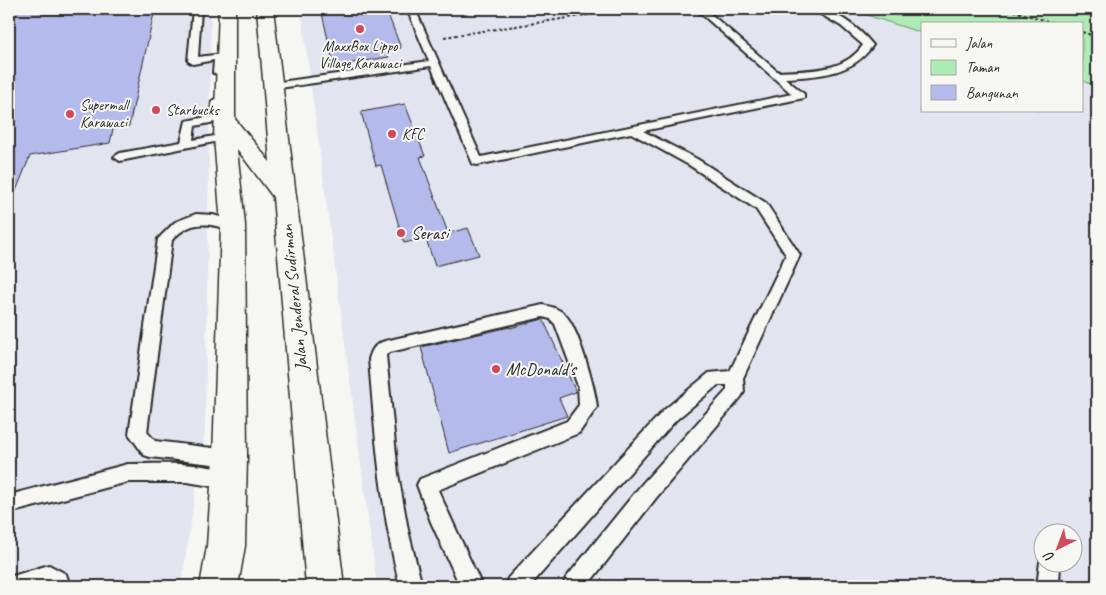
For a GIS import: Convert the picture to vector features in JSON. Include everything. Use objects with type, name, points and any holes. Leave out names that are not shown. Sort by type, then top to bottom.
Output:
[{"type":"street","points":[[219,586],[226,546],[230,469],[233,225],[225,128],[226,9]]},
{"type":"street","name":"Jalan Jenderal Sudirman","points":[[265,9],[325,586]]},
{"type":"street","points":[[225,128],[284,196]]},
{"type":"lane","points":[[187,139],[190,123],[216,119],[219,56],[193,61],[197,9]]},
{"type":"lane","points":[[410,9],[476,161],[800,96],[700,9]]},
{"type":"lane","points":[[776,75],[814,73],[850,65],[864,54],[868,45],[857,33],[834,16],[816,9]]},
{"type":"lane","points":[[273,86],[434,64]]},
{"type":"lane","points":[[120,157],[225,128]]},
{"type":"lane","points":[[574,586],[649,491],[735,392],[734,378],[793,255],[760,206],[693,162],[633,130]]},
{"type":"lane","points":[[230,469],[150,449],[138,434],[165,239],[174,227],[194,218],[212,218],[233,225]]},
{"type":"lane","points":[[411,586],[398,540],[387,464],[377,359],[379,352],[385,347],[543,311],[555,314],[562,321],[586,386],[588,407],[578,421],[573,427],[427,484],[438,515],[471,586]]},
{"type":"lane","points":[[516,586],[670,415],[715,378],[734,378]]},
{"type":"lane","points":[[9,504],[128,473],[187,473],[230,469]]},
{"type":"lane","points":[[1048,586],[1049,572]]},
{"type":"lane","points":[[13,586],[49,576],[58,581],[59,586]]},
{"type":"path","points":[[424,40],[627,9]]},
{"type":"path","points":[[1008,9],[1050,22]]},
{"type":"path","points":[[1084,33],[1097,37]]},
{"type":"shaded area","points":[[9,9],[211,9],[205,430],[181,586],[9,586]]},
{"type":"shaded area","points":[[301,9],[848,9],[921,33],[921,112],[1084,112],[1084,82],[1097,86],[1097,586],[377,586]]},
{"type":"green space","points":[[848,9],[1097,9],[1097,86],[1084,82],[1084,22],[921,22],[921,33]]},
{"type":"building","name":"Supermall Karawaci","points":[[9,9],[155,9],[129,126],[113,129],[110,143],[30,156],[10,206]]},
{"type":"building","name":"MaxxBox Lippo Village Karawaci","points":[[321,9],[386,9],[401,48],[387,51],[389,57],[334,66]]},
{"type":"building","points":[[405,104],[425,156],[420,157],[448,233],[404,243],[381,165],[376,166],[361,112]]},
{"type":"building","points":[[468,228],[479,255],[435,266],[426,239]]},
{"type":"building","name":"McDonald's","points":[[543,319],[576,392],[559,398],[567,416],[449,453],[421,347]]},
{"type":"place","name":"MaxxBox Lippo Village Karawaci","points":[[360,29]]},
{"type":"place","name":"Starbucks","points":[[156,110]]},
{"type":"place","name":"Supermall Karawaci","points":[[70,114]]},
{"type":"place","name":"KFC","points":[[392,134]]},
{"type":"place","name":"Serasi","points":[[401,233]]},
{"type":"place","name":"McDonald's","points":[[496,369]]}]
